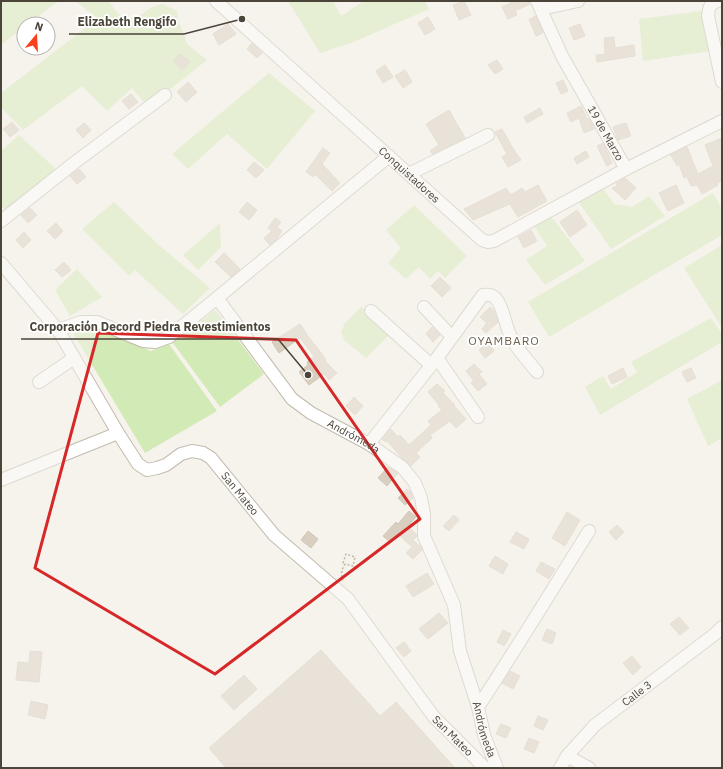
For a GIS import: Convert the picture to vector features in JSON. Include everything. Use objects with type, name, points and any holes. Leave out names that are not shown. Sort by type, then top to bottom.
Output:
[{"type":"street","name":"Conquistadores","points":[[216,1],[482,240],[488,242],[494,241],[626,169]]},
{"type":"street","points":[[539,5],[578,1]]},
{"type":"street","points":[[718,1],[714,2],[709,8],[708,16],[722,82]]},
{"type":"street","name":"19 de Marzo","points":[[539,5],[562,56],[626,169],[722,121]]},
{"type":"street","points":[[1,221],[165,94]]},
{"type":"street","points":[[409,174],[488,134]]},
{"type":"street","points":[[58,330],[81,322],[97,322],[143,341],[155,342],[170,337],[389,156]]},
{"type":"street","name":"San Mateo","points":[[1,263],[58,330],[118,433],[138,464],[147,470],[162,467],[181,454],[192,451],[203,453],[210,458],[274,535],[347,598],[434,717],[485,768]]},
{"type":"street","points":[[369,444],[483,295],[492,295],[497,299],[510,335],[520,351],[537,372]]},
{"type":"street","name":"Andrómeda","points":[[217,298],[292,398],[311,413],[369,444],[403,468],[415,483],[421,498],[424,514],[424,536],[454,605],[460,651],[478,707],[484,734],[497,768]]},
{"type":"street","points":[[424,307],[452,337]]},
{"type":"street","points":[[370,311],[434,361],[478,417]]},
{"type":"street","points":[[39,382],[74,358]]},
{"type":"street","points":[[1,480],[118,433]]},
{"type":"street","points":[[478,707],[590,531]]},
{"type":"street","name":"Calle 3","points":[[560,768],[567,756],[595,725],[715,634],[722,627]]},
{"type":"street","points":[[567,756],[589,768]]},
{"type":"path","points":[[345,564],[353,566],[355,557],[346,554],[343,562],[345,564],[341,574],[348,590],[347,598]]},
{"type":"highlighted area","points":[[98,333],[296,340],[420,519],[215,674],[35,568]]},
{"type":"green space","points":[[1,1],[59,1],[38,16],[16,16],[16,33],[1,45]]},
{"type":"green space","points":[[75,1],[109,1],[117,13],[125,19],[136,18],[152,7],[163,4],[177,11],[178,21],[187,44],[207,60],[148,107],[132,88],[107,111],[82,86],[23,130],[1,107],[1,93],[49,56],[56,56],[56,51],[84,29],[96,17]]},
{"type":"green space","points":[[288,1],[333,1],[341,16],[364,1],[425,1],[429,9],[356,41],[320,53]]},
{"type":"green space","points":[[702,11],[710,51],[643,61],[639,19]]},
{"type":"green space","points":[[269,73],[315,111],[267,169],[227,134],[188,169],[172,154]]},
{"type":"green space","points":[[19,135],[56,169],[29,193],[7,209],[1,208],[1,151]]},
{"type":"green space","points":[[602,187],[614,204],[632,207],[649,196],[665,216],[611,249],[578,201]]},
{"type":"green space","points":[[713,193],[722,209],[722,235],[549,337],[528,302]]},
{"type":"green space","points":[[114,202],[160,246],[210,288],[183,314],[135,270],[129,276],[82,229]]},
{"type":"green space","points":[[414,205],[467,256],[445,278],[438,271],[430,279],[419,267],[406,279],[388,263],[401,248],[386,230]]},
{"type":"green space","points":[[551,216],[585,261],[545,285],[526,260],[547,246],[534,226]]},
{"type":"green space","points":[[220,223],[221,247],[198,270],[183,255]]},
{"type":"green space","points":[[722,245],[722,328],[684,268]]},
{"type":"green space","points":[[77,269],[102,297],[70,316],[55,290]]},
{"type":"green space","points":[[361,307],[392,332],[366,358],[344,340],[341,332],[345,323]]},
{"type":"green space","points":[[215,310],[264,374],[220,407],[173,343]]},
{"type":"green space","points":[[711,318],[722,334],[722,342],[600,415],[585,387],[603,376],[611,389],[637,372],[631,362]]},
{"type":"green space","points":[[87,324],[151,351],[169,344],[217,411],[145,453],[73,333]]},
{"type":"green space","points":[[722,380],[722,438],[708,446],[687,399]]},
{"type":"building","points":[[464,1],[471,15],[459,20],[453,5]]},
{"type":"building","points":[[514,1],[530,1],[530,4],[515,11],[517,15],[508,19],[502,7]]},
{"type":"building","points":[[536,16],[543,33],[536,36],[529,19]]},
{"type":"building","points":[[428,17],[435,29],[425,35],[418,23]]},
{"type":"building","points":[[228,24],[236,34],[219,45],[213,34]]},
{"type":"building","points":[[580,24],[585,36],[574,40],[569,28]]},
{"type":"building","points":[[614,37],[615,48],[634,45],[635,56],[597,62],[596,55],[605,54],[604,38]]},
{"type":"building","points":[[252,43],[262,53],[257,58],[247,49]]},
{"type":"building","points":[[180,54],[190,62],[182,70],[173,61]]},
{"type":"building","points":[[497,60],[503,69],[495,74],[488,65]]},
{"type":"building","points":[[385,65],[393,77],[383,83],[376,71]]},
{"type":"building","points":[[405,70],[412,82],[403,88],[395,76]]},
{"type":"building","points":[[563,80],[568,91],[561,94],[556,83]]},
{"type":"building","points":[[188,82],[197,92],[186,102],[177,92]]},
{"type":"building","points":[[131,94],[138,102],[129,109],[122,101]]},
{"type":"building","points":[[581,106],[594,129],[584,133],[579,118],[571,122],[567,113]]},
{"type":"building","points":[[540,108],[543,114],[527,123],[524,117]]},
{"type":"building","points":[[449,110],[465,138],[432,154],[430,151],[439,145],[426,124]]},
{"type":"building","points":[[12,122],[19,130],[10,137],[3,129]]},
{"type":"building","points":[[84,123],[91,130],[83,138],[76,130]]},
{"type":"building","points":[[626,123],[631,136],[618,140],[613,127]]},
{"type":"building","points":[[502,129],[521,160],[508,167],[502,157],[507,154],[495,132]]},
{"type":"building","points":[[722,138],[722,181],[702,194],[697,185],[691,186],[687,177],[684,178],[679,164],[677,166],[671,155],[687,147],[698,174],[713,166],[705,145]]},
{"type":"building","points":[[603,143],[612,163],[607,166],[597,146]]},
{"type":"building","points":[[323,148],[330,153],[322,164],[340,183],[332,191],[315,174],[313,177],[306,172]]},
{"type":"building","points":[[586,151],[589,157],[577,164],[574,158]]},
{"type":"building","points":[[254,162],[264,170],[256,178],[247,170]]},
{"type":"building","points":[[79,169],[86,177],[77,184],[70,176]]},
{"type":"building","points":[[625,178],[636,188],[625,200],[612,188],[617,186],[616,183]]},
{"type":"building","points":[[538,185],[547,201],[518,217],[510,204],[473,220],[464,209],[506,188],[511,195],[522,188],[525,192]]},
{"type":"building","points":[[676,185],[684,203],[668,211],[659,193]]},
{"type":"building","points":[[247,202],[257,210],[249,220],[239,212]]},
{"type":"building","points":[[30,208],[37,215],[28,223],[21,215]]},
{"type":"building","points":[[577,210],[587,225],[570,237],[560,222]]},
{"type":"building","points":[[275,218],[281,222],[277,227],[282,231],[276,240],[270,245],[264,238],[272,231],[268,228]]},
{"type":"building","points":[[56,223],[63,231],[55,239],[47,231]]},
{"type":"building","points":[[531,230],[537,241],[524,248],[518,237]]},
{"type":"building","points":[[24,232],[31,240],[23,248],[16,240]]},
{"type":"building","points":[[224,253],[240,269],[231,277],[215,262]]},
{"type":"building","points":[[64,262],[71,270],[62,277],[55,270]]},
{"type":"building","points":[[440,277],[451,288],[442,297],[431,286]]},
{"type":"building","points":[[490,307],[494,311],[498,322],[486,333],[482,329],[487,323],[480,317]]},
{"type":"building","points":[[300,324],[326,360],[325,361],[337,373],[329,380],[324,374],[309,385],[299,372],[308,365],[307,362],[314,356],[300,338],[279,353],[272,342]]},
{"type":"building","points":[[432,327],[440,335],[433,342],[426,334]]},
{"type":"building","points":[[488,342],[494,351],[485,358],[479,350]]},
{"type":"building","points":[[474,364],[482,372],[479,374],[487,384],[478,391],[471,383],[474,381],[466,371]]},
{"type":"building","points":[[623,368],[627,377],[612,384],[608,376]]},
{"type":"building","points":[[691,368],[696,378],[687,382],[682,372]]},
{"type":"building","points":[[437,384],[445,391],[443,393],[466,419],[456,428],[450,421],[430,435],[432,438],[416,453],[420,457],[411,466],[387,441],[385,442],[382,439],[391,429],[398,437],[400,435],[409,445],[431,425],[428,421],[442,410],[428,392]]},
{"type":"building","points":[[354,397],[363,406],[355,415],[346,406]]},
{"type":"building","points":[[388,467],[398,473],[387,486],[378,478]]},
{"type":"building","points":[[407,489],[411,492],[413,498],[405,505],[398,498]]},
{"type":"building","points":[[409,511],[416,517],[408,526],[416,534],[417,536],[413,540],[421,547],[422,550],[413,559],[406,553],[412,547],[398,534],[391,543],[383,536],[396,522],[398,524]]},
{"type":"building","points":[[567,512],[580,520],[565,546],[552,538]]},
{"type":"building","points":[[454,515],[459,520],[449,531],[443,526]]},
{"type":"building","points":[[617,525],[624,532],[616,540],[609,532]]},
{"type":"building","points":[[308,531],[318,539],[311,548],[301,540]]},
{"type":"building","points":[[516,532],[529,539],[524,549],[510,542]]},
{"type":"building","points":[[495,556],[508,564],[503,574],[489,566]]},
{"type":"building","points":[[541,562],[555,569],[549,579],[536,571]]},
{"type":"building","points":[[427,573],[434,584],[413,597],[406,586]]},
{"type":"building","points":[[439,613],[448,623],[428,639],[419,629]]},
{"type":"building","points":[[679,617],[689,628],[680,635],[670,624]]},
{"type":"building","points":[[547,629],[556,633],[552,644],[542,640]]},
{"type":"building","points":[[503,630],[511,634],[504,646],[497,642]]},
{"type":"building","points":[[404,642],[411,651],[404,657],[396,648]]},
{"type":"building","points":[[321,650],[380,716],[396,702],[455,768],[226,768],[209,748]]},
{"type":"building","points":[[30,651],[42,652],[39,682],[16,680],[18,662],[29,663]]},
{"type":"building","points":[[632,656],[641,667],[633,675],[623,663]]},
{"type":"building","points":[[510,671],[520,676],[513,689],[502,683]]},
{"type":"building","points":[[244,675],[257,689],[234,710],[221,696]]},
{"type":"building","points":[[31,701],[48,705],[45,719],[28,715]]},
{"type":"building","points":[[538,716],[548,720],[543,730],[534,726]]},
{"type":"building","points":[[501,724],[511,728],[506,738],[496,734]]},
{"type":"building","points":[[529,738],[539,742],[534,753],[524,749]]},
{"type":"place","name":"Elizabeth Rengifo","points":[[242,19]]},
{"type":"place","name":"Corporación Decord Piedra Revestimientos","points":[[308,375]]},
{"type":"district","name":"OYAMBARO","points":[[504,341]]}]
